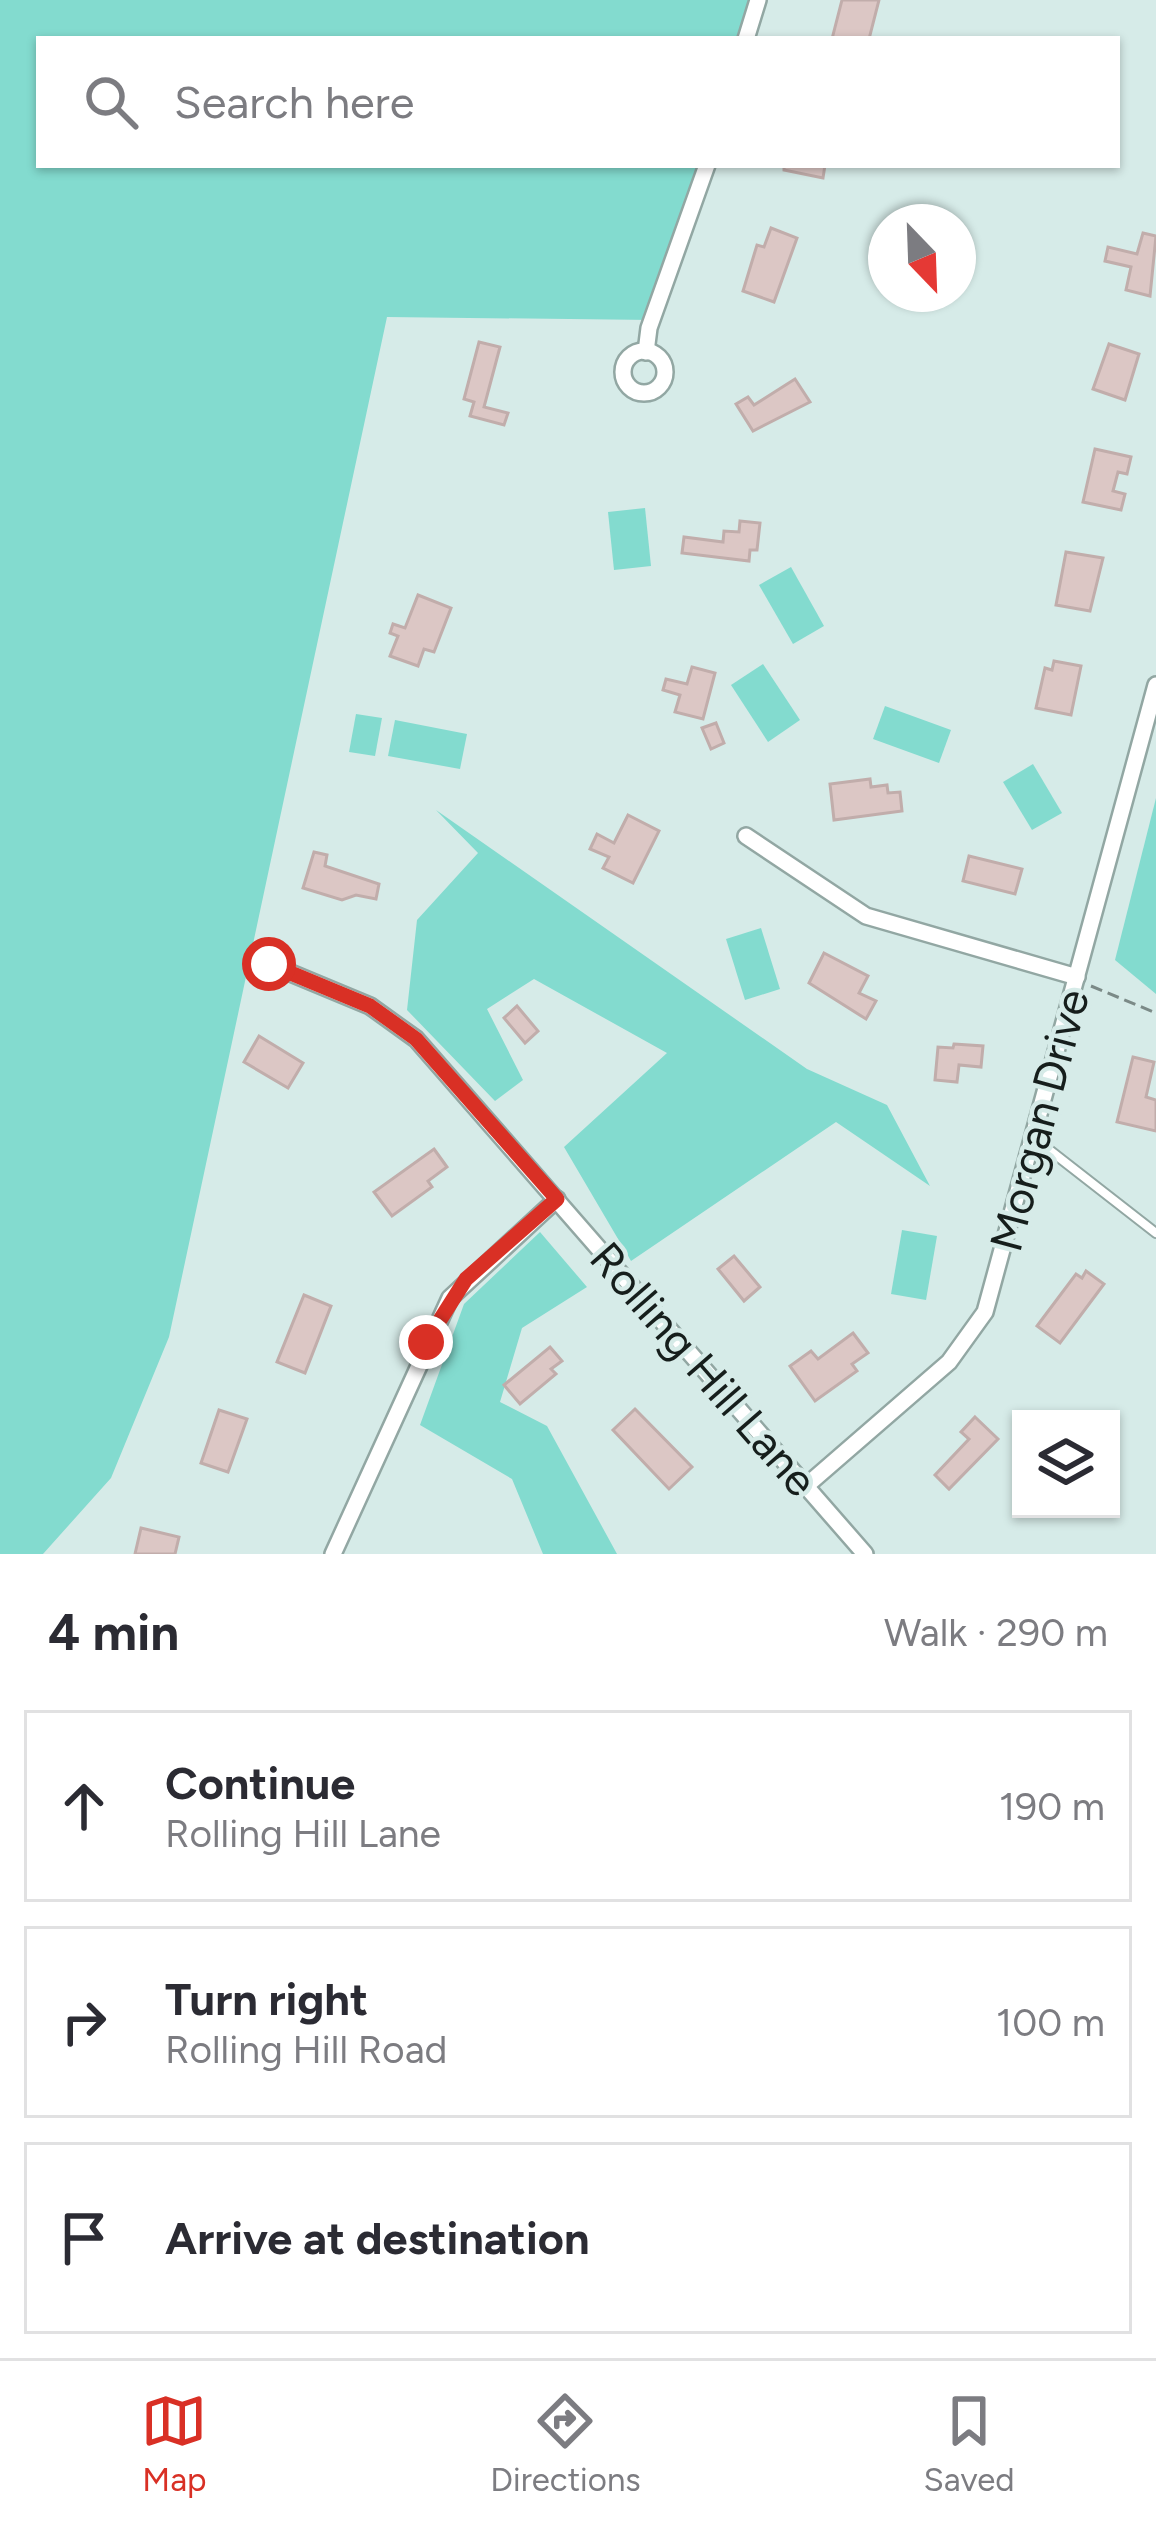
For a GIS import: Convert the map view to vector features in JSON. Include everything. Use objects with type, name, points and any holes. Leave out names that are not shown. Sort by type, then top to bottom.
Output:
[{"type":"street","points":[[747,36],[758,0]]},
{"type":"street","points":[[646,352],[649,328],[706,168]]},
{"type":"street","name":"Morgan Drive","points":[[806,1486],[920,1388],[971,1337],[994,1284],[1156,685]]},
{"type":"street","points":[[746,836],[866,916],[1077,979]]},
{"type":"street","name":"Rolling Hill Lane","points":[[269,964],[370,1006],[416,1039],[865,1554]]},
{"type":"street","points":[[333,1554],[451,1298],[557,1199]]},
{"type":"lane","points":[[1034,1137],[1156,1233]]},
{"type":"path","points":[[1077,979],[1156,1013]]},
{"type":"green space","points":[[0,0],[758,0],[747,36],[36,36],[36,168],[706,168],[652,320],[387,317],[169,1337],[111,1478],[43,1554],[0,1554]]},
{"type":"green space","points":[[645,508],[651,566],[614,570],[608,512]]},
{"type":"green space","points":[[791,567],[824,626],[793,644],[759,585]]},
{"type":"green space","points":[[763,664],[800,720],[768,742],[731,685]]},
{"type":"green space","points":[[885,706],[951,730],[939,763],[873,739]]},
{"type":"green space","points":[[356,714],[382,718],[375,756],[349,752]]},
{"type":"green space","points":[[395,720],[467,734],[460,769],[388,756]]},
{"type":"green space","points":[[1033,764],[1062,813],[1032,830],[1003,782]]},
{"type":"green space","points":[[1156,798],[1156,994],[1115,960]]},
{"type":"green space","points":[[436,810],[807,1069],[887,1105],[930,1186],[836,1122],[631,1261],[564,1147],[667,1053],[534,979],[487,1009],[523,1080],[495,1101],[407,1010],[417,920],[478,853]]},
{"type":"green space","points":[[761,928],[780,989],[745,1000],[726,939]]},
{"type":"green space","points":[[902,1230],[937,1236],[926,1300],[891,1294]]},
{"type":"green space","points":[[540,1232],[587,1287],[522,1328],[500,1402],[547,1426],[617,1554],[543,1554],[512,1479],[420,1425],[464,1304]]},
{"type":"building","points":[[842,0],[879,0],[870,36],[833,36]]},
{"type":"building","points":[[784,168],[825,168],[823,178]]},
{"type":"building","points":[[771,228],[797,238],[774,302],[743,291],[757,245],[764,247]]},
{"type":"building","points":[[1143,233],[1156,236],[1150,296],[1126,290],[1131,267],[1105,261],[1108,247],[1137,254]]},
{"type":"building","points":[[479,342],[500,347],[484,407],[508,413],[504,425],[470,416],[474,402],[464,399]]},
{"type":"building","points":[[1109,344],[1139,354],[1125,400],[1093,389]]},
{"type":"building","points":[[795,379],[810,402],[753,431],[736,404],[748,397],[754,405]]},
{"type":"building","points":[[1095,449],[1131,457],[1127,474],[1118,472],[1113,491],[1125,494],[1121,510],[1083,502]]},
{"type":"building","points":[[740,521],[760,523],[757,550],[750,550],[749,561],[682,553],[684,537],[723,542],[724,531],[739,532]]},
{"type":"building","points":[[1066,552],[1103,558],[1090,611],[1056,605]]},
{"type":"building","points":[[418,595],[451,608],[434,652],[424,649],[418,666],[390,656],[398,636],[390,633],[393,624],[405,628]]},
{"type":"building","points":[[1054,661],[1081,666],[1071,715],[1036,708],[1045,668],[1052,670]]},
{"type":"building","points":[[692,667],[715,673],[703,719],[675,712],[680,695],[663,690],[666,679],[687,684]]},
{"type":"building","points":[[716,723],[724,743],[711,749],[702,728]]},
{"type":"building","points":[[870,779],[871,787],[887,785],[888,793],[900,792],[902,811],[834,820],[830,784]]},
{"type":"building","points":[[628,815],[659,831],[633,883],[603,868],[609,857],[590,849],[597,834],[614,843]]},
{"type":"building","points":[[314,852],[327,855],[325,866],[379,884],[376,899],[356,895],[342,900],[303,888]]},
{"type":"building","points":[[969,856],[1022,869],[1015,894],[963,881]]},
{"type":"building","points":[[824,953],[868,976],[859,993],[876,1001],[866,1019],[809,983]]},
{"type":"building","points":[[517,1006],[538,1031],[525,1043],[504,1018]]},
{"type":"building","points":[[259,1036],[303,1063],[288,1088],[244,1062]]},
{"type":"building","points":[[954,1044],[983,1046],[981,1067],[959,1065],[957,1082],[935,1080],[938,1047],[953,1048]]},
{"type":"building","points":[[1133,1057],[1154,1062],[1146,1097],[1156,1100],[1156,1131],[1117,1122]]},
{"type":"building","points":[[434,1149],[447,1167],[428,1181],[432,1187],[392,1216],[374,1192]]},
{"type":"building","points":[[734,1256],[760,1287],[744,1301],[718,1269]]},
{"type":"building","points":[[1086,1271],[1104,1284],[1060,1343],[1037,1326],[1076,1274],[1082,1278]]},
{"type":"building","points":[[304,1295],[331,1306],[305,1373],[277,1362]]},
{"type":"building","points":[[853,1333],[868,1353],[852,1364],[857,1371],[815,1401],[790,1366],[811,1351],[818,1359]]},
{"type":"building","points":[[550,1347],[562,1361],[551,1369],[556,1374],[520,1404],[504,1385]]},
{"type":"building","points":[[635,1409],[692,1467],[669,1489],[613,1430]]},
{"type":"building","points":[[219,1410],[247,1419],[228,1472],[201,1463]]},
{"type":"building","points":[[975,1417],[998,1439],[949,1489],[935,1475],[969,1439],[961,1432]]},
{"type":"building","points":[[141,1528],[179,1537],[175,1554],[135,1554]]},
{"type":"route","points":[[269,964],[370,1006],[416,1039],[557,1199],[466,1279],[426,1342]]}]
